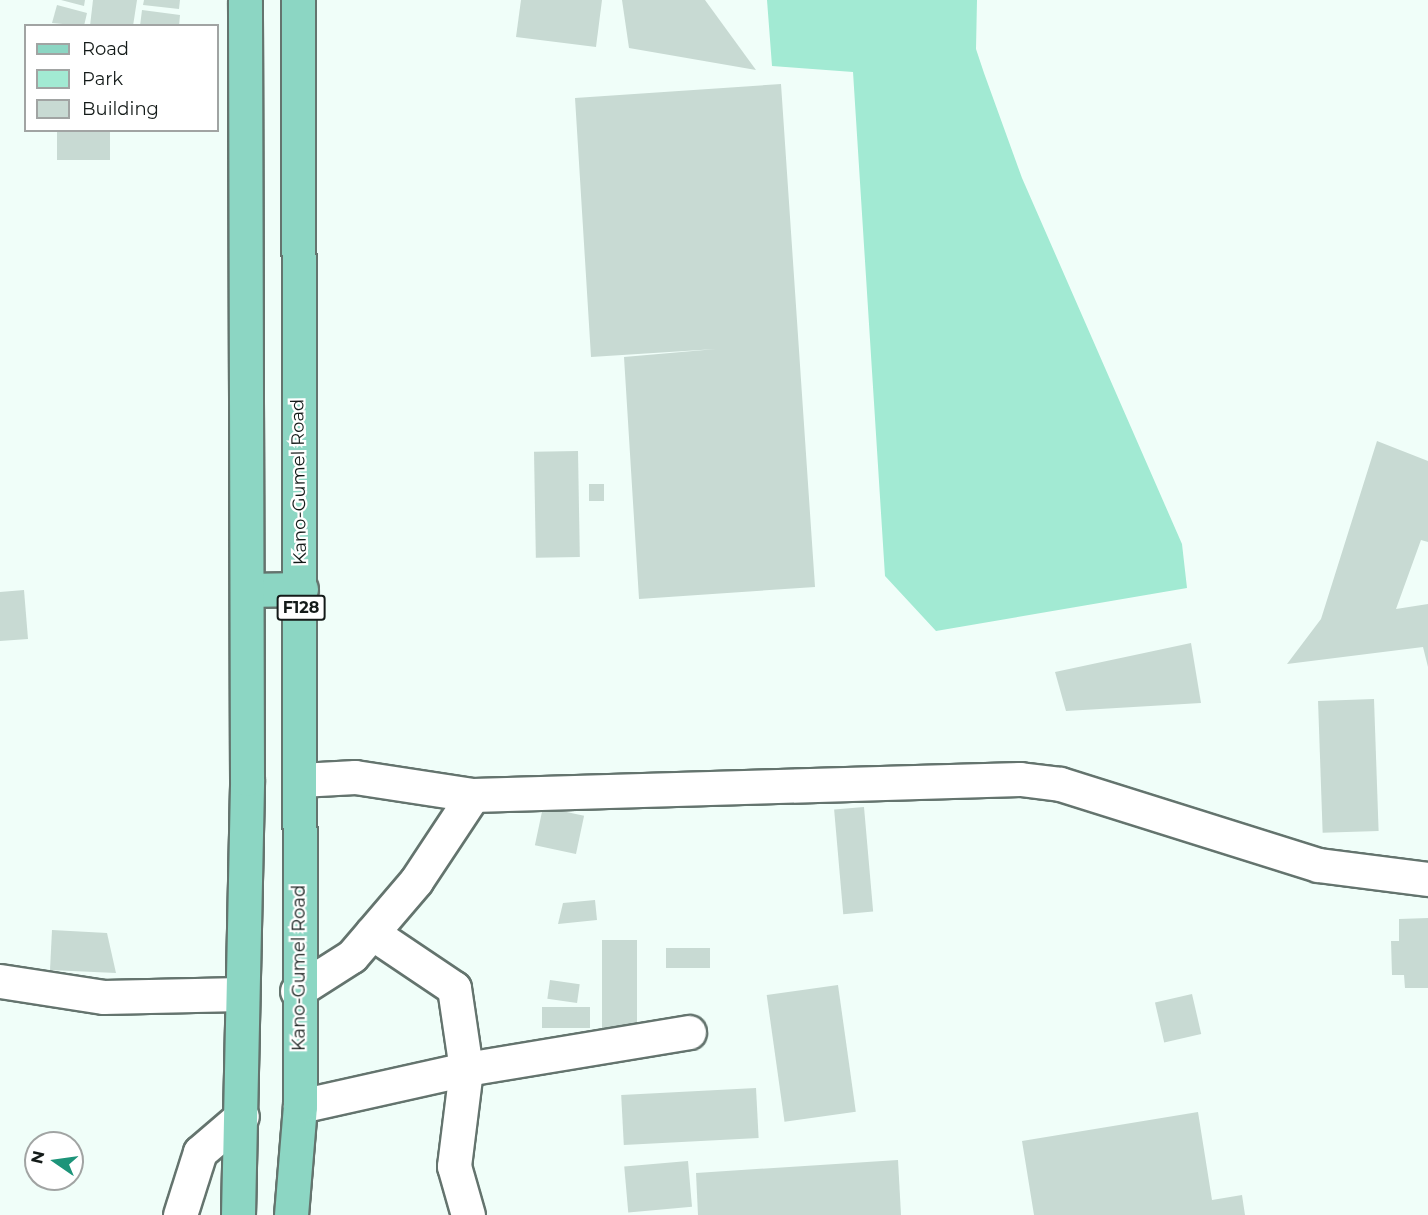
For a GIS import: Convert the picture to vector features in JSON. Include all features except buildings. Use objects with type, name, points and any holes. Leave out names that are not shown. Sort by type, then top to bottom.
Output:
[{"type":"main road","points":[[238,1215],[242,1116],[241,994],[248,590],[245,0]]},
{"type":"main road","name":"Kano-Gumel Road","points":[[291,1215],[300,1106],[297,991],[301,589],[298,0]]},
{"type":"main road","points":[[248,590],[301,589]]},
{"type":"street","points":[[300,780],[355,777],[472,795],[1020,779],[1060,784],[1318,865],[1428,879]]},
{"type":"street","points":[[297,991],[352,956],[416,881],[472,795]]},
{"type":"street","points":[[372,933],[454,988],[466,1069],[454,1166],[468,1215]]},
{"type":"street","points":[[0,981],[103,997],[241,994]]},
{"type":"street","points":[[300,1106],[466,1069],[689,1032]]},
{"type":"street","points":[[180,1215],[200,1152],[242,1116]]},
{"type":"green space","points":[[767,0],[977,0],[976,49],[984,73],[1022,178],[1182,544],[1187,588],[936,631],[885,576],[853,72],[772,66]]}]
